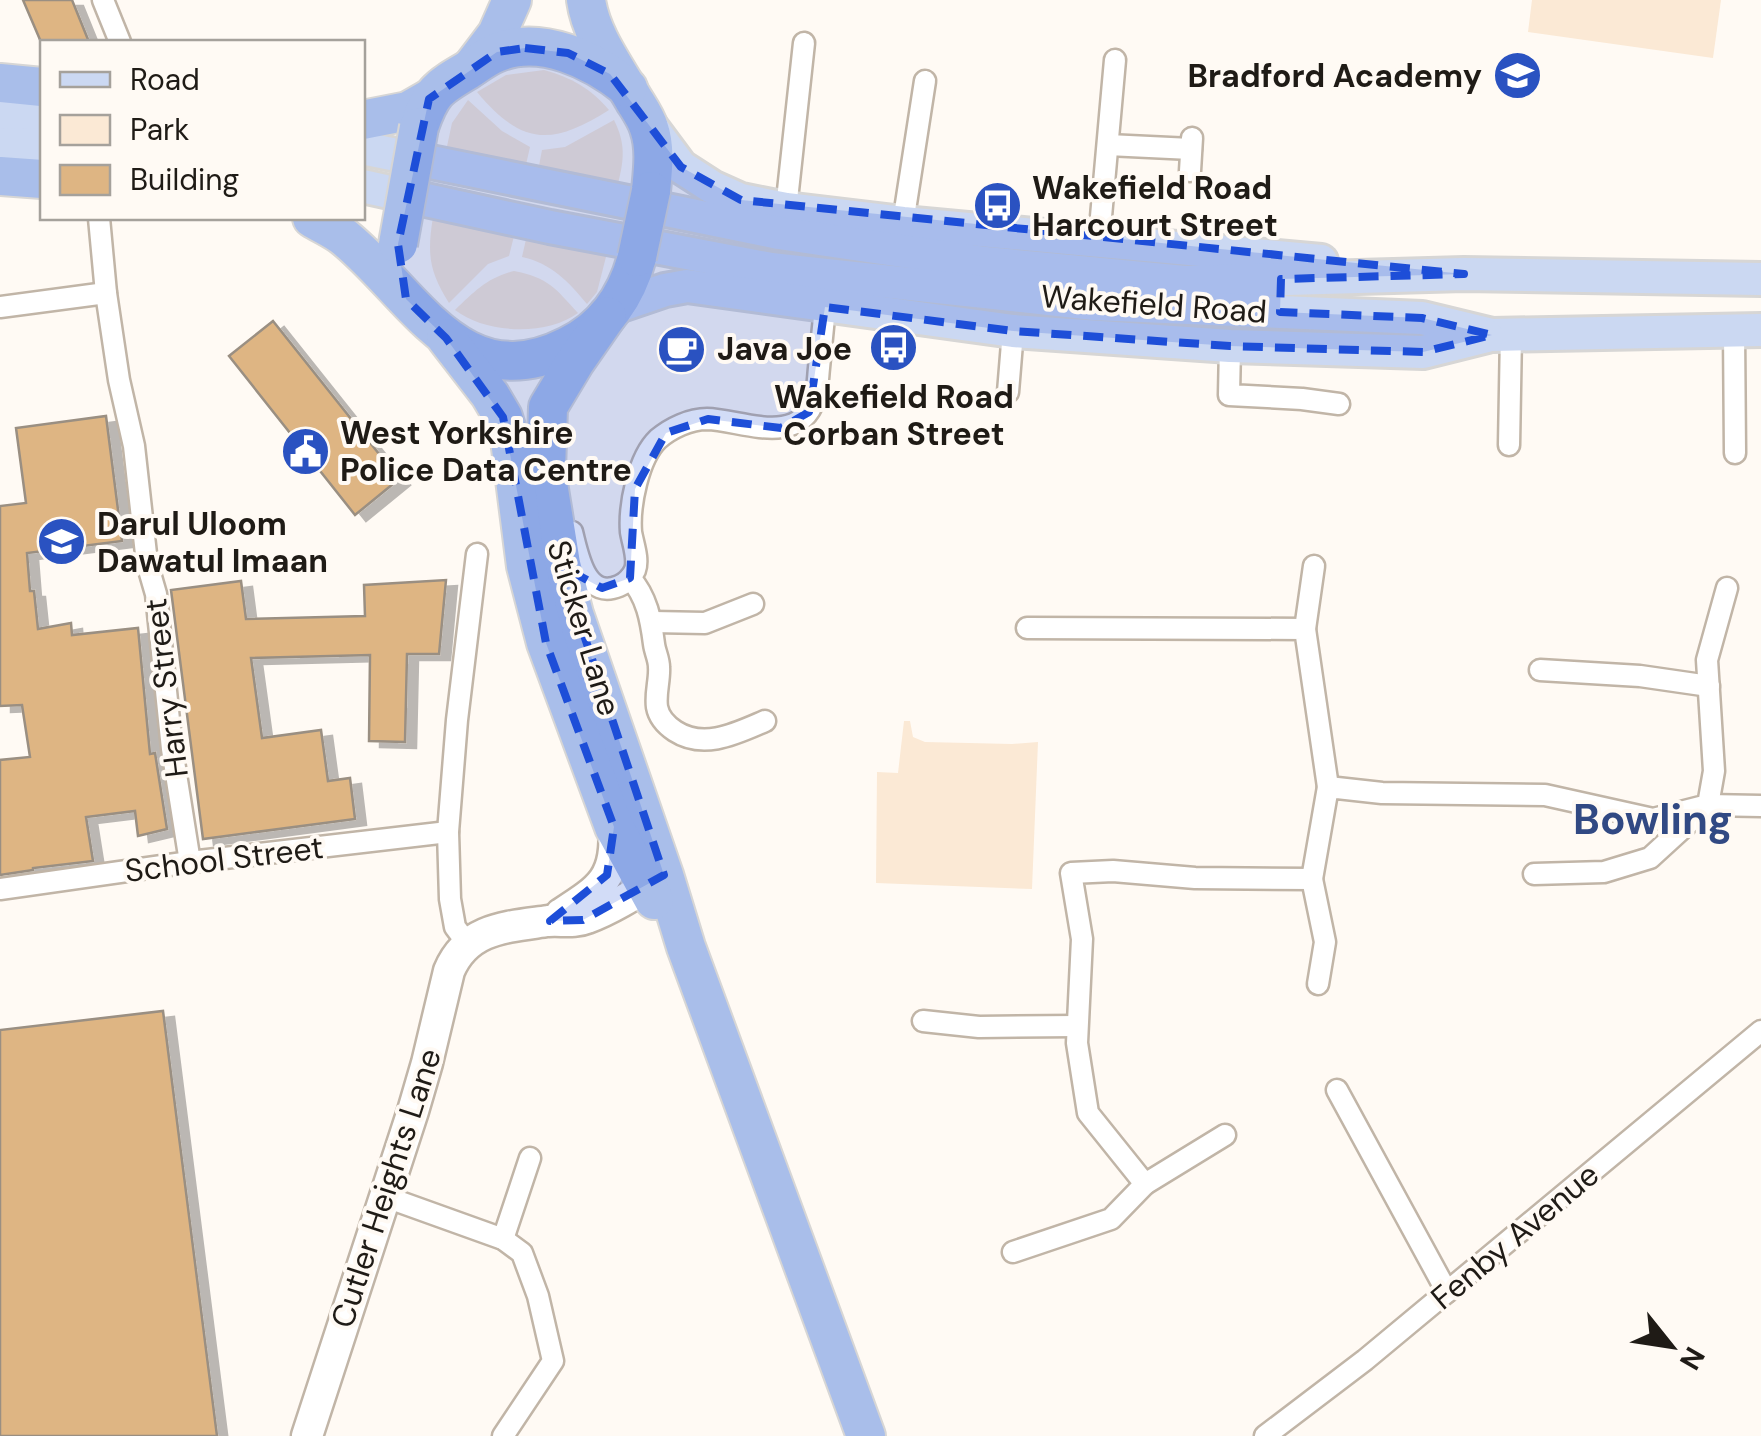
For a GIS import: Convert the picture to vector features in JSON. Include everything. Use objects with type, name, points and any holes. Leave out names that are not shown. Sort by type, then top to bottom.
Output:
[{"type":"highway","points":[[470,68],[497,34],[512,0]]},
{"type":"highway","points":[[315,220],[345,238],[446,338],[468,351],[514,360],[537,358],[576,342],[611,311],[631,278],[654,171],[648,124],[601,44],[586,0]]},
{"type":"highway","points":[[406,300],[398,244],[424,113],[444,84],[497,52],[548,48],[589,62],[628,88]]},
{"type":"highway","points":[[0,83],[40,87]]},
{"type":"highway","points":[[365,119],[408,111],[424,113]]},
{"type":"highway","points":[[0,176],[40,180]]},
{"type":"highway","name":"Sticker Lane","points":[[611,311],[548,407],[546,471],[560,564],[655,881],[686,947],[866,1436]]},
{"type":"highway","name":"Sticker Lane","points":[[446,338],[502,417],[510,440],[520,534],[551,656],[614,828],[655,881]]},
{"type":"main road","points":[[0,114],[40,115]]},
{"type":"main road","points":[[648,124],[682,167],[712,187],[741,200],[786,209],[1464,274]]},
{"type":"main road","points":[[0,144],[40,144]]},
{"type":"main road","name":"Wakefield Road","points":[[365,149],[779,233],[985,263],[1184,282],[1464,274],[1761,279]]},
{"type":"main road","name":"Wakefield Road","points":[[365,187],[771,269],[1094,304],[1422,318],[1501,334],[1747,331]]},
{"type":"main road","points":[[611,311],[665,290],[687,286],[1013,331],[1230,346],[1423,352],[1501,334]]},
{"type":"street","points":[[102,0],[119,40]]},
{"type":"street","points":[[786,209],[804,43]]},
{"type":"street","points":[[1100,240],[1115,60]]},
{"type":"street","points":[[904,223],[924,81]]},
{"type":"street","points":[[1108,145],[1191,142],[1190,172]]},
{"type":"street","name":"Harry Street","points":[[99,220],[119,380],[134,446],[148,563],[156,594],[172,749],[190,862]]},
{"type":"street","points":[[0,307],[106,292]]},
{"type":"street","points":[[546,471],[563,482],[581,566],[589,581],[602,588],[618,587],[630,578],[637,560],[630,524],[632,503],[655,442],[693,421],[708,419],[781,428],[809,412],[816,395],[825,306]]},
{"type":"street","points":[[1008,392],[1013,331]]},
{"type":"street","points":[[1735,453],[1747,331]]},
{"type":"street","points":[[1501,334],[1509,444]]},
{"type":"street","points":[[1230,346],[1229,396],[1339,404]]},
{"type":"street","points":[[477,554],[448,832],[455,928],[467,943],[484,933],[550,921],[582,920],[655,881]]},
{"type":"street","points":[[1314,566],[1305,630],[1328,788],[1312,879],[1325,942],[1318,984]]},
{"type":"street","points":[[630,578],[653,622],[659,668],[657,708],[661,719],[686,737],[698,740],[721,738],[766,721]]},
{"type":"street","points":[[1534,874],[1604,872],[1650,858],[1708,805],[1714,771],[1706,660],[1728,588]]},
{"type":"street","points":[[653,622],[704,623],[753,604]]},
{"type":"street","points":[[1027,628],[1305,630]]},
{"type":"street","points":[[1540,670],[1640,676],[1709,686]]},
{"type":"street","points":[[1328,788],[1382,793],[1545,794],[1653,819],[1708,805],[1761,806]]},
{"type":"street","points":[[550,921],[596,890],[607,875],[616,852],[614,828]]},
{"type":"street","name":"School Street","points":[[0,889],[448,832]]},
{"type":"street","points":[[1145,1184],[1088,1113],[1076,1043],[1082,940],[1071,873],[1113,871],[1195,878],[1312,879]]},
{"type":"street","name":"Cutler Heights Lane","points":[[306,1436],[386,1197],[427,1063],[449,971],[467,943]]},
{"type":"street","points":[[922,1021],[979,1027],[1077,1026]]},
{"type":"street","name":"Fenby Avenue","points":[[1264,1436],[1366,1360],[1761,1031]]},
{"type":"street","points":[[1337,1090],[1448,1292]]},
{"type":"street","points":[[1013,1252],[1110,1218],[1145,1184],[1225,1134]]},
{"type":"street","points":[[503,1239],[530,1158]]},
{"type":"street","points":[[386,1197],[503,1239],[522,1254],[538,1296],[553,1361],[504,1436]]},
{"type":"highlighted area","points":[[525,48],[568,53],[610,74],[681,167],[741,200],[1464,274],[1281,279],[1280,312],[1422,318],[1492,335],[1423,352],[1230,346],[1013,331],[825,307],[809,412],[781,428],[708,419],[666,433],[635,489],[630,578],[602,588],[561,566],[664,875],[583,920],[550,921],[607,875],[614,827],[546,643],[503,417],[446,338],[406,299],[398,244],[429,99],[497,52]]},
{"type":"green space","points":[[1532,0],[1721,0],[1713,58],[1528,32]]},
{"type":"green space","points":[[544,70],[580,85],[609,110],[571,130],[538,135],[509,123],[477,92],[506,75]]},
{"type":"green space","points":[[468,100],[502,131],[530,147],[525,169],[446,151],[452,123]]},
{"type":"green space","points":[[614,120],[623,152],[618,184],[538,171],[542,150],[565,147]]},
{"type":"green space","points":[[433,217],[515,232],[509,256],[488,264],[449,303],[431,262]]},
{"type":"green space","points":[[527,235],[608,249],[597,292],[587,304],[559,274],[522,257]]},
{"type":"green space","points":[[514,271],[550,285],[578,313],[550,326],[516,329],[483,324],[455,310],[489,281]]},
{"type":"green space","points":[[904,721],[910,721],[913,737],[925,742],[1038,742],[1032,889],[876,883],[877,772],[898,773]]},
{"type":"building","points":[[23,0],[72,0],[88,40],[40,40]]},
{"type":"building","points":[[273,321],[399,479],[355,515],[229,356]]},
{"type":"building","name":"Darul Uloom Dawatul Imaan","points":[[106,416],[122,541],[27,553],[30,591],[34,591],[38,629],[71,623],[72,635],[138,628],[150,754],[155,753],[167,829],[138,836],[135,811],[86,817],[93,861],[0,875],[0,760],[30,757],[22,705],[0,706],[0,506],[26,503],[16,428]]},
{"type":"building","points":[[446,580],[439,654],[407,654],[405,742],[369,741],[370,655],[251,658],[262,738],[321,730],[328,781],[350,778],[355,819],[203,839],[171,590],[241,581],[246,619],[365,616],[364,585]]},
{"type":"building","points":[[163,1011],[217,1436],[0,1436],[0,1030]]},
{"type":"place","name":"Bradford Academy","points":[[1517,76]]},
{"type":"place","name":"Wakefield Road Harcourt Street","points":[[997,206]]},
{"type":"place","name":"Wakefield Road Corban Street","points":[[894,347]]},
{"type":"place","name":"Java Joe","points":[[682,349]]},
{"type":"place","name":"West Yorkshire Police Data Centre","points":[[305,451]]},
{"type":"place","name":"Darul Uloom Dawatul Imaan","points":[[62,542]]},
{"type":"district","name":"Bowling","points":[[1653,819]]}]
